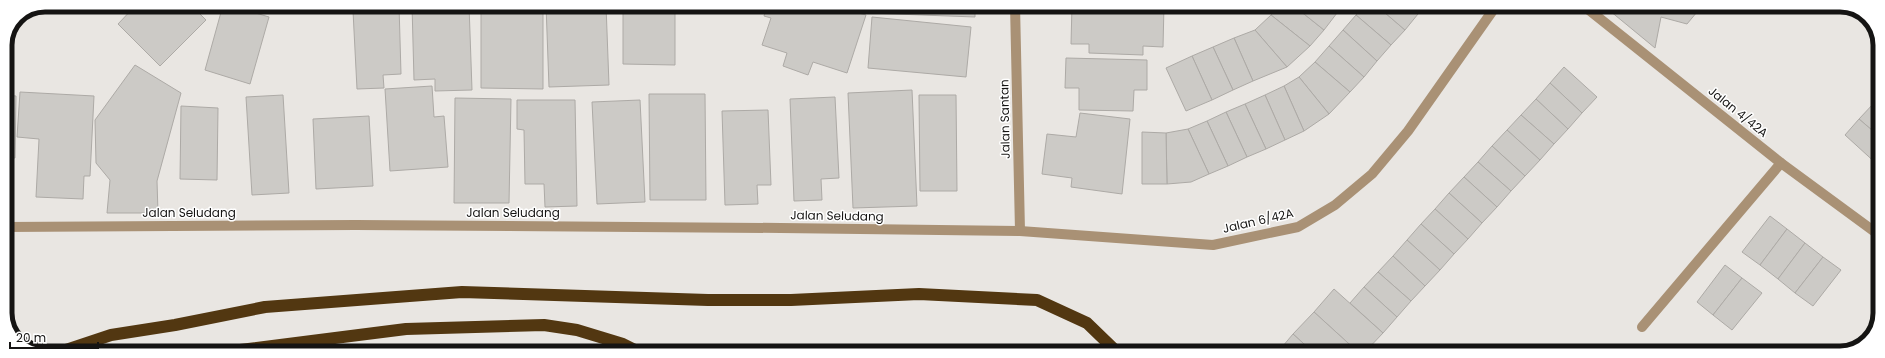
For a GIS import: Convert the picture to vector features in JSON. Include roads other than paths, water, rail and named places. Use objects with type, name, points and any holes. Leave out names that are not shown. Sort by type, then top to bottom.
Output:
[{"type":"highway","points":[[78,346],[111,335],[176,325],[265,307],[462,292],[708,300],[791,300],[918,294],[1037,300],[1087,323],[1111,346]]},
{"type":"highway","points":[[271,346],[406,329],[544,325],[577,330],[628,346]]},
{"type":"street","name":"Jalan Santan","points":[[1015,12],[1020,231]]},
{"type":"street","name":"Jalan 6/42A","points":[[1020,231],[1212,246],[1298,227],[1334,205],[1372,174],[1408,131],[1492,12]]},
{"type":"street","name":"Jalan 4/42A","points":[[1592,12],[1781,163],[1873,231]]},
{"type":"street","points":[[1642,327],[1781,163]]},
{"type":"street","name":"Jalan Seludang","points":[[12,227],[356,225],[1020,231]]}]
